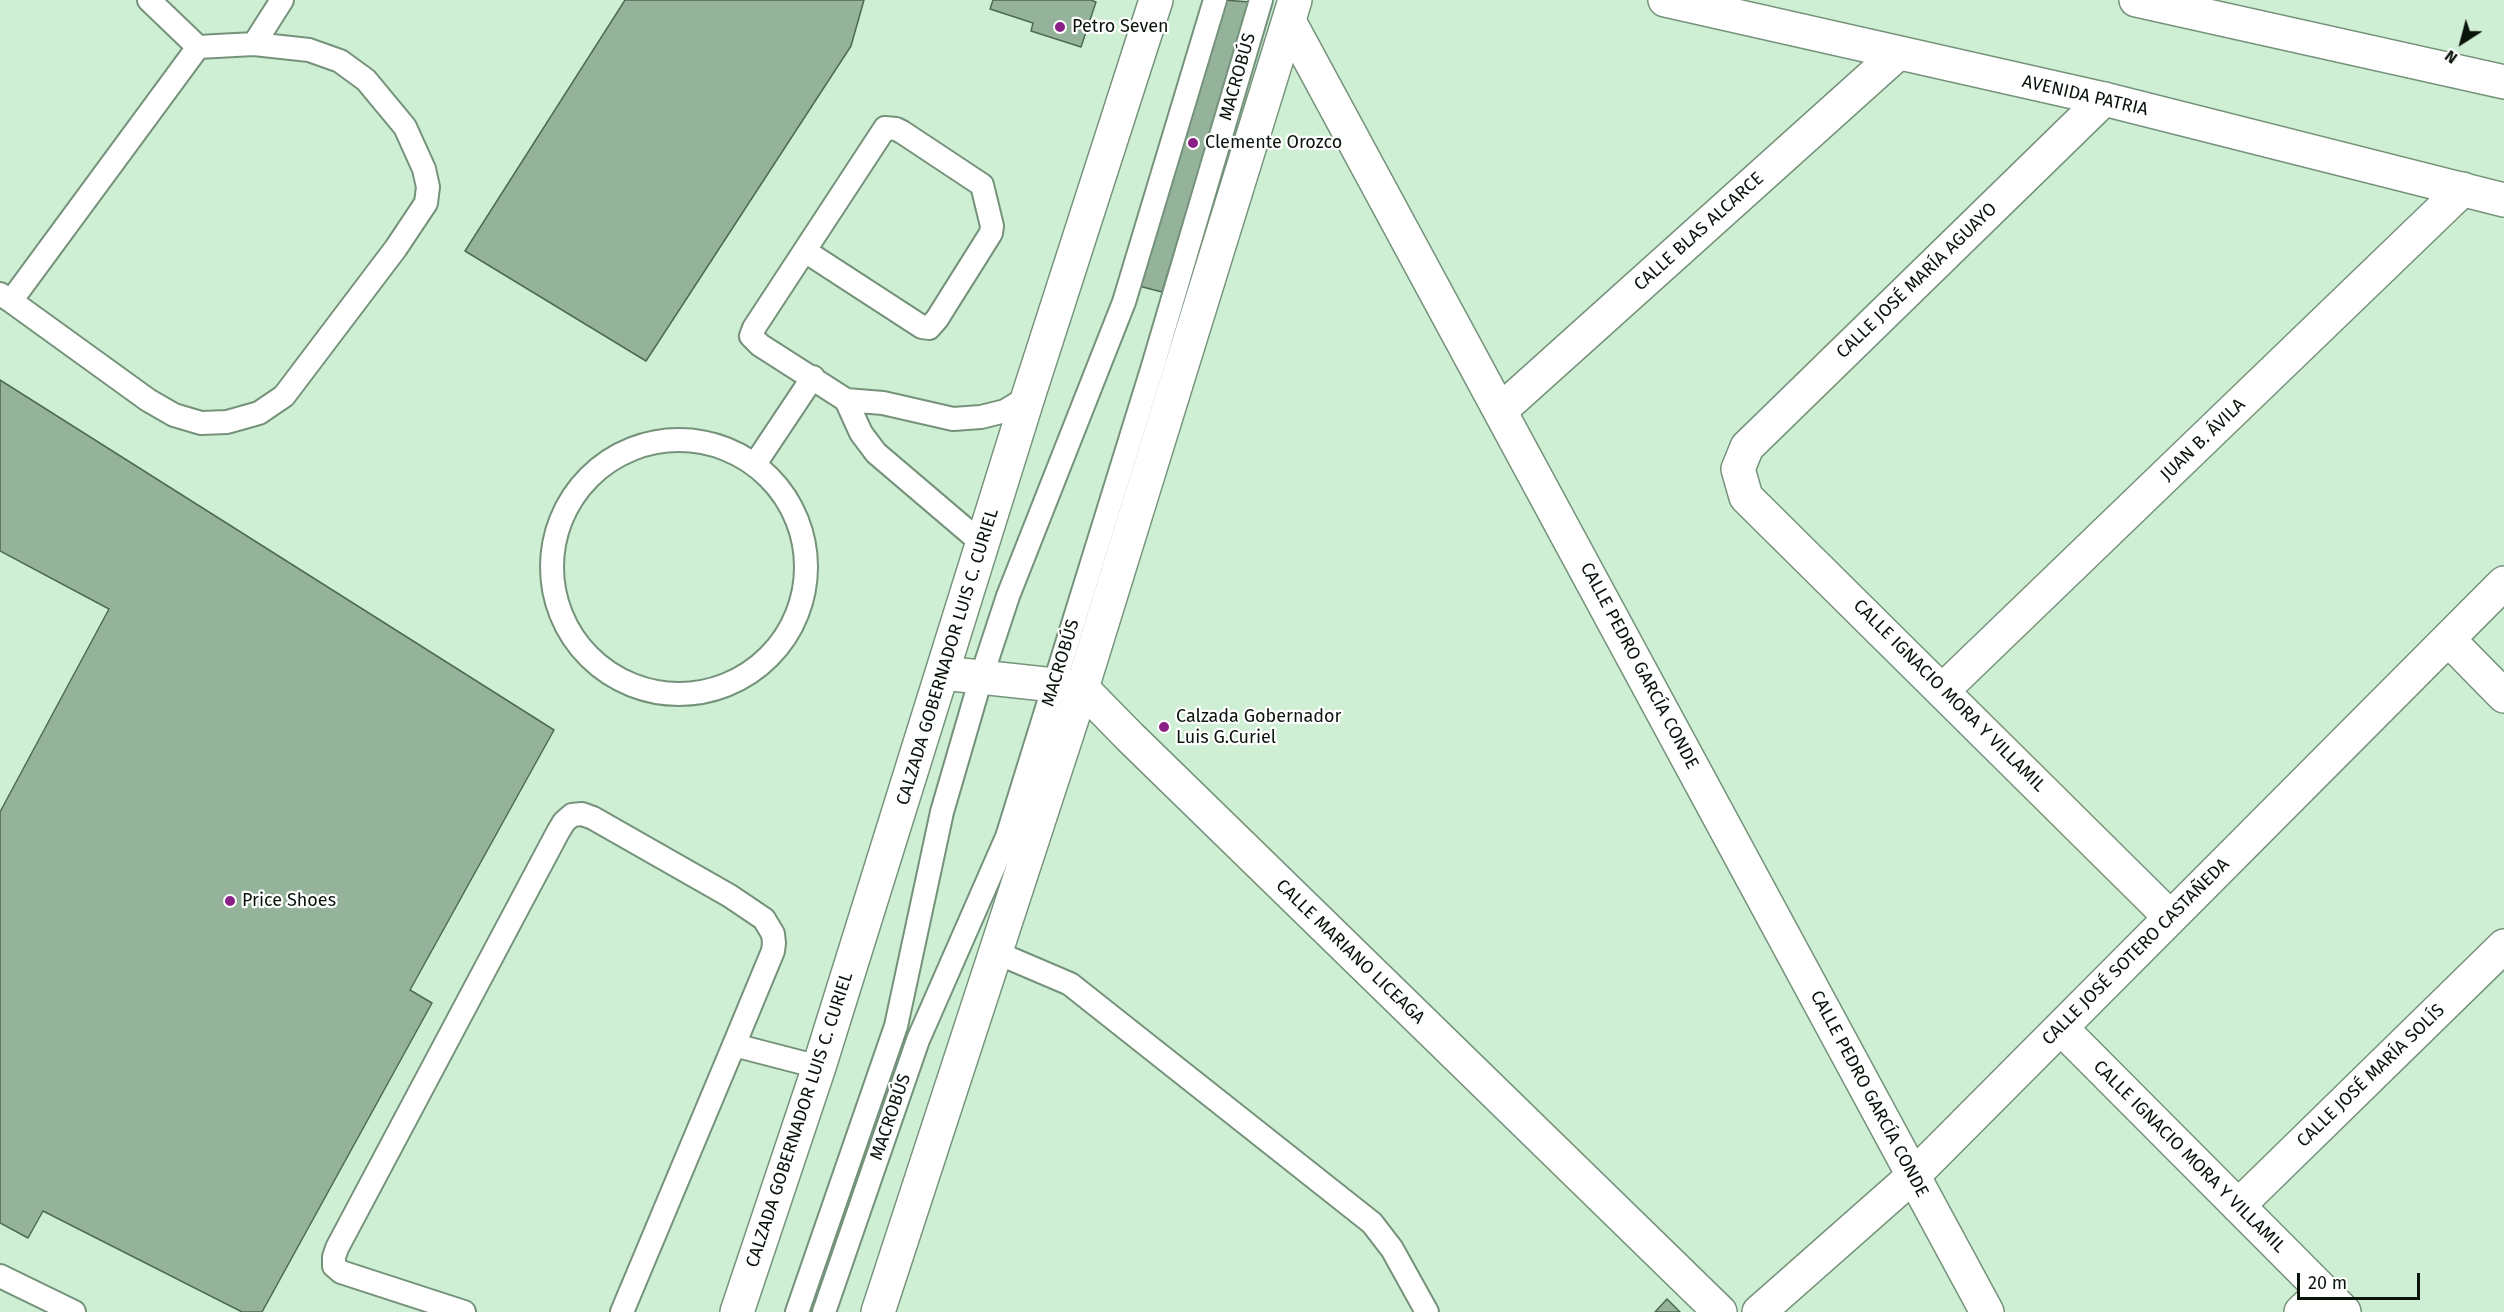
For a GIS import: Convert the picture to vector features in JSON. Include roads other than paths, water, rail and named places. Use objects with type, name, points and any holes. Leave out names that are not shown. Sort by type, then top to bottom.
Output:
[{"type":"street","name":"CALZADA GOBERNADOR LUIS C. CURIEL","points":[[737,1312],[819,1067],[984,545],[1028,397],[1156,0]]},
{"type":"street","name":"AVENIDA PATRIA","points":[[1665,0],[2104,99],[2504,200]]},
{"type":"street","points":[[2136,0],[2504,82]]},
{"type":"street","points":[[878,1312],[995,952],[1068,687],[1292,10]]},
{"type":"street","name":"CALLE PEDRO GARCÍA CONDE","points":[[1292,10],[1501,410],[1987,1312]]},
{"type":"street","name":"CALLE BLAS ALCARCE","points":[[1501,410],[1897,54]]},
{"type":"street","name":"CALLE JOSÉ MARÍA AGUAYO","points":[[1738,469],[1747,447],[2104,99]]},
{"type":"street","name":"JUAN B. ÁVILA","points":[[1943,690],[2463,189]]},
{"type":"street","name":"CALLE IGNACIO MORA Y VILLAMIL","points":[[1738,469],[1746,497],[2170,917]]},
{"type":"street","name":"CALLE JOSÉ SOTERO CASTAÑEDA","points":[[1759,1312],[1913,1176],[2504,583]]},
{"type":"street","points":[[2448,639],[2504,696]]},
{"type":"street","points":[[943,673],[1068,687]]},
{"type":"street","name":"CALLE MARIANO LICEAGA","points":[[1068,687],[1138,746],[1720,1312]]},
{"type":"street","name":"CALLE JOSÉ MARÍA SOLÍS","points":[[2238,1206],[2504,946]]},
{"type":"street","name":"CALLE IGNACIO MORA Y VILLAMIL","points":[[2061,1028],[2238,1206],[2322,1305]]},
{"type":"lane","points":[[149,0],[198,47],[254,44],[309,50],[340,61],[366,80],[405,127],[424,169],[428,187],[426,203],[396,248],[284,396],[259,413],[227,422],[201,423],[174,415],[148,400],[5,298],[198,47]]},
{"type":"lane","points":[[254,44],[282,0]]},
{"type":"lane","name":"MACROBÚS","points":[[797,1312],[896,1026],[942,812],[981,678],[1008,596],[1124,302],[1215,0]]},
{"type":"lane","name":"MACROBÚS","points":[[824,1312],[918,1040],[1007,837],[1068,687],[1153,366],[1261,0]]},
{"type":"lane","points":[[805,251],[922,327],[929,327],[937,319],[987,243],[992,226],[982,185],[902,132],[889,128],[882,130],[805,251],[751,336],[760,345],[846,400],[884,403],[953,419],[981,417],[1005,411],[1028,397]]},
{"type":"lane","points":[[755,464],[813,377]]},
{"type":"lane","points":[[846,400],[861,433],[876,453],[984,545]]},
{"type":"lane","points":[[677,440],[718,446],[755,464],[785,495],[803,534],[807,576],[797,618],[780,645],[774,653],[741,680],[700,694],[657,693],[617,679],[584,652],[562,616],[552,576],[555,535],[572,497],[600,467],[636,447],[667,441],[677,440]]},
{"type":"lane","points":[[464,1312],[341,1272],[334,1266],[334,1257],[558,832],[564,822],[573,815],[582,814],[593,818],[730,896],[769,926],[773,934],[773,951],[622,1312]]},
{"type":"lane","points":[[995,952],[1070,984],[1372,1223],[1392,1249],[1427,1312]]},
{"type":"lane","points":[[734,1045],[819,1067]]},
{"type":"lane","points":[[0,1276],[74,1312]]},
{"type":"place","name":"Petro Seven","points":[[1060,27]]},
{"type":"place","name":"Clemente Orozco","points":[[1193,143]]},
{"type":"place","name":"Calzada Gobernador Luis G.Curiel","points":[[1164,727]]},
{"type":"place","name":"Price Shoes","points":[[230,901]]}]
